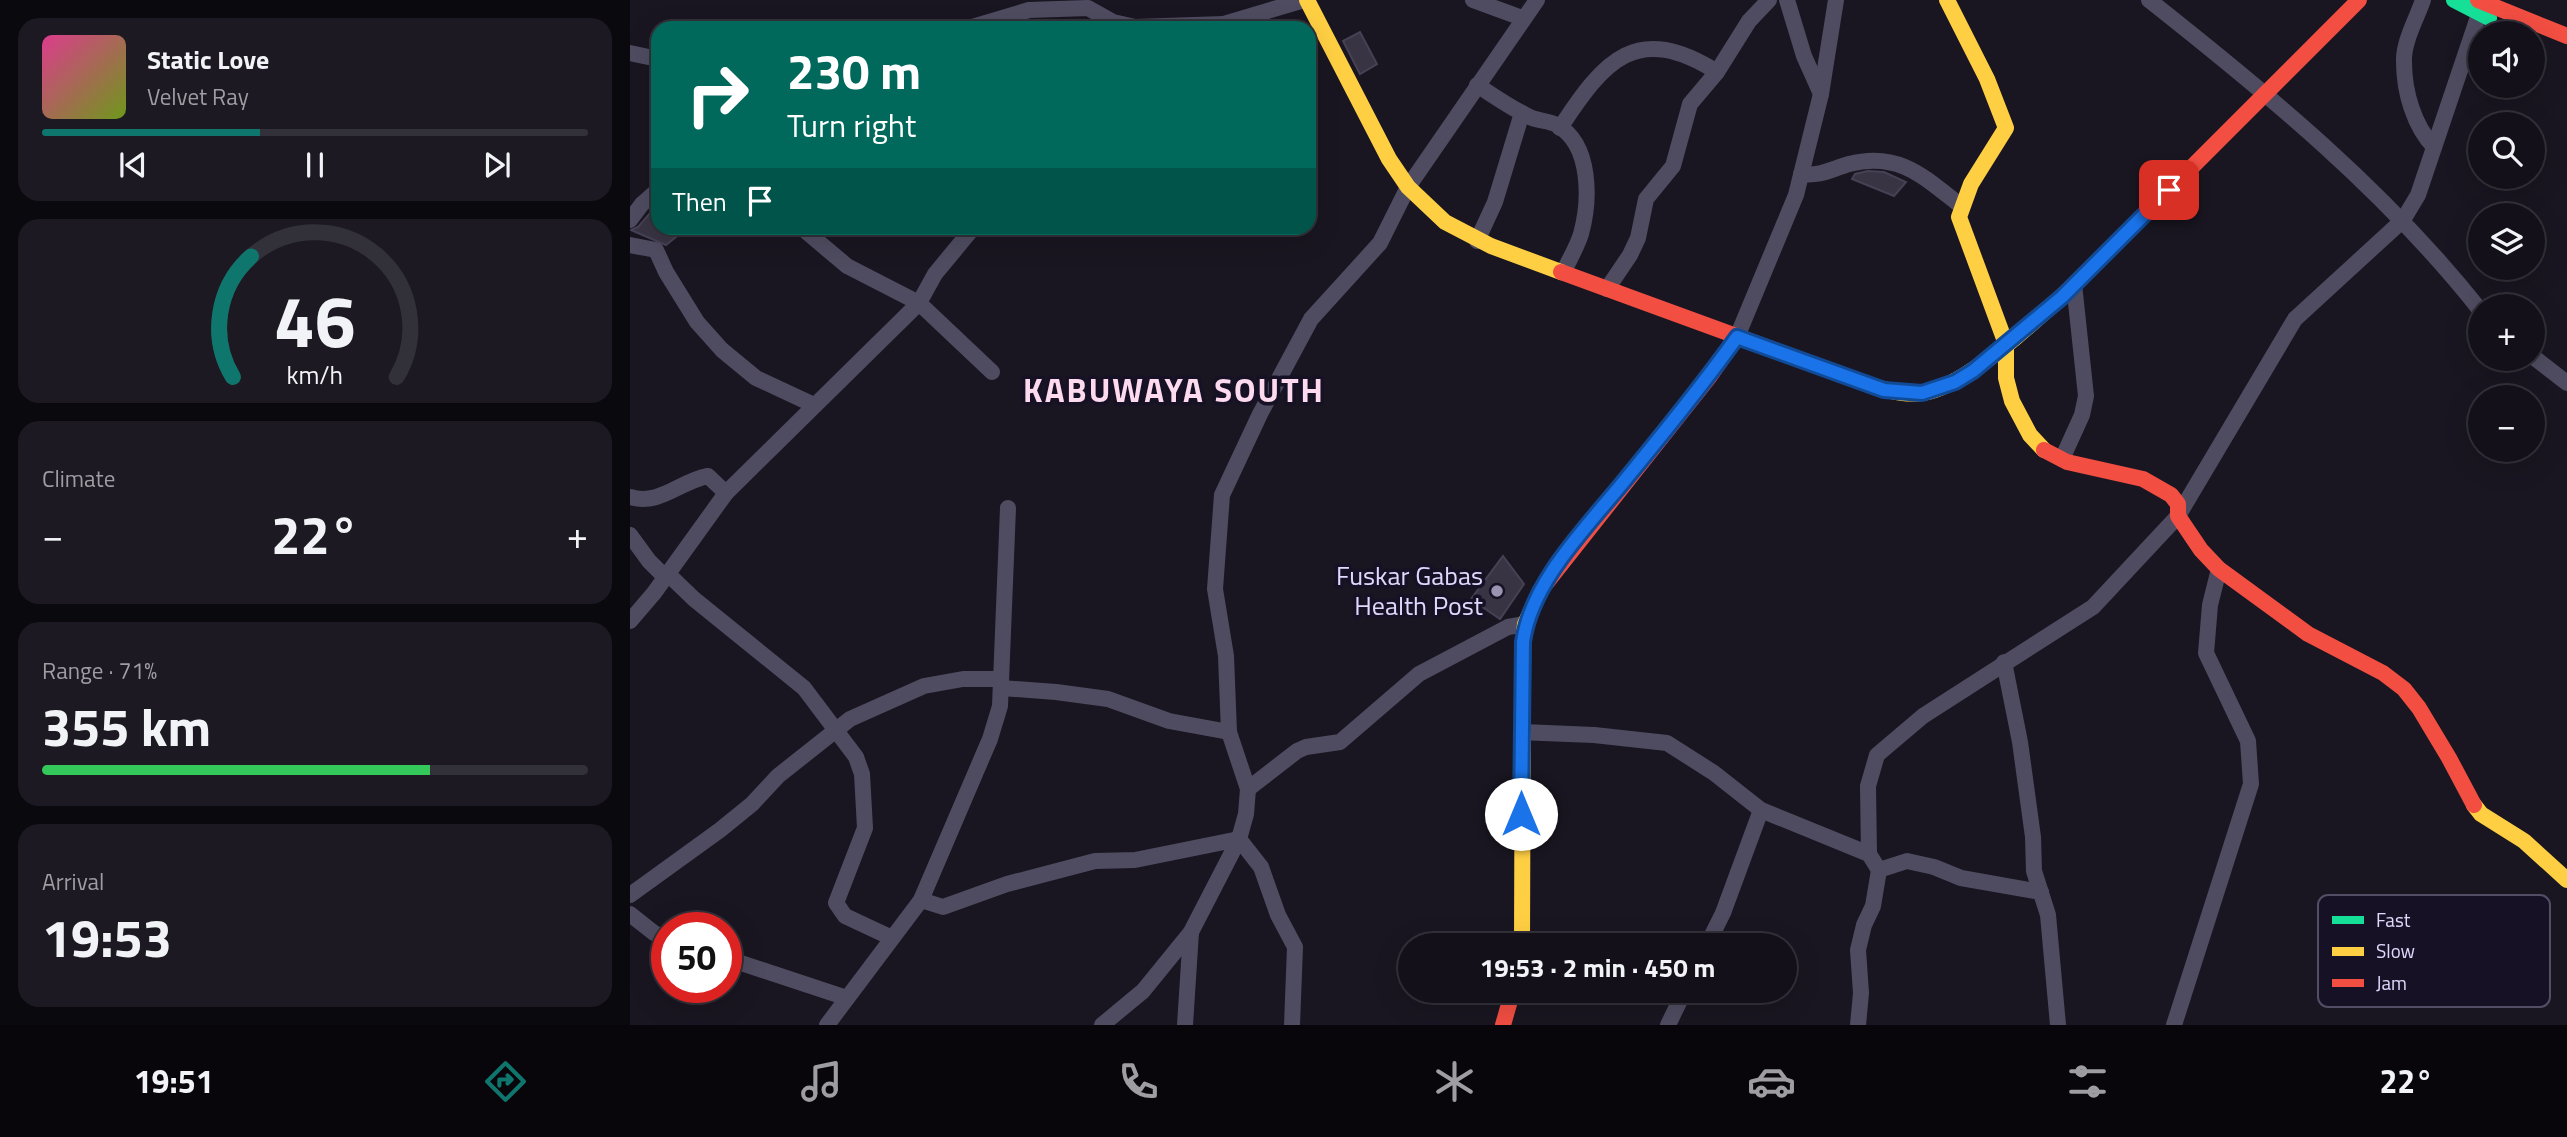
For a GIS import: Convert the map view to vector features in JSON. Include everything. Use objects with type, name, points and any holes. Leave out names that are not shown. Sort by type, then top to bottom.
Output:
[{"type":"main road","points":[[1305,0],[1389,159],[1408,187],[1436,214],[1477,240],[1563,273],[1884,390],[1906,394],[1922,393],[1955,382],[2006,344],[2074,284],[2359,0]]},
{"type":"main road","points":[[1947,0],[1959,27],[1979,60],[2007,128],[1961,206],[1959,216],[2006,344],[2006,378],[2020,420],[2047,453],[2143,479],[2171,495],[2178,504],[2178,516],[2201,550],[2219,569],[2308,634],[2383,673],[2404,689],[2419,708],[2449,758],[2470,801],[2481,814],[2524,841],[2567,880]]},
{"type":"main road","points":[[2454,0],[2567,36]]},
{"type":"main road","points":[[2479,7],[2505,21]]},
{"type":"main road","points":[[2545,40],[2567,49]]},
{"type":"main road","points":[[1522,933],[1521,732],[1525,624],[1543,584],[1710,376],[1737,337]]},
{"type":"main road","points":[[1503,1025],[1509,1003]]},
{"type":"street","points":[[1015,0],[1030,10]]},
{"type":"street","points":[[1238,21],[1305,0]]},
{"type":"street","points":[[1473,0],[1522,18]]},
{"type":"street","points":[[1102,1025],[1143,991],[1191,932],[1239,839],[1246,814],[1248,789],[1229,732],[1226,656],[1215,589],[1222,495],[1260,414],[1311,319],[1380,243],[1408,187],[1536,0]]},
{"type":"street","points":[[1606,289],[1630,255],[1638,238],[1646,199],[1673,166],[1690,104],[1717,72],[1749,21],[1769,0]]},
{"type":"street","points":[[1787,0],[1804,56],[1821,94]]},
{"type":"street","points":[[1737,337],[1796,194],[1821,94],[1836,0]]},
{"type":"street","points":[[2149,0],[2264,94],[2403,220],[2468,296]]},
{"type":"street","points":[[2423,0],[2403,61],[2414,118],[2434,148]]},
{"type":"street","points":[[993,21],[1030,10],[1088,4],[1112,21]]},
{"type":"street","points":[[1858,1025],[1861,993],[1858,950],[1864,925],[1873,906],[1879,870],[1869,854],[1866,805],[1868,786],[1877,755],[1923,716],[2093,607],[2178,516],[2295,320],[2403,220],[2418,195],[2479,7]]},
{"type":"street","points":[[1560,128],[1601,71],[1635,49],[1681,51],[1717,72]]},
{"type":"street","points":[[630,53],[651,58]]},
{"type":"street","points":[[1476,85],[1522,113],[1560,128],[1571,137],[1579,152],[1586,179],[1586,211],[1580,236],[1563,273]]},
{"type":"street","points":[[1477,240],[1495,202],[1522,113]]},
{"type":"street","points":[[1801,174],[1819,176],[1846,165],[1873,159],[1900,163],[1961,206]]},
{"type":"street","points":[[630,220],[651,196]]},
{"type":"street","points":[[810,235],[848,266],[919,303],[992,372]]},
{"type":"street","points":[[630,621],[726,493],[919,303],[936,274],[967,235]]},
{"type":"street","points":[[630,246],[654,248],[697,322],[744,369],[765,383],[814,405]]},
{"type":"street","points":[[2062,459],[2082,415],[2085,396],[2074,284]]},
{"type":"street","points":[[2545,366],[2567,383]]},
{"type":"street","points":[[630,497],[639,500],[664,496],[696,478],[708,476],[726,493]]},
{"type":"street","points":[[827,1025],[922,900],[990,740],[1000,706],[1008,508]]},
{"type":"street","points":[[630,535],[649,561],[666,576],[804,688],[856,757],[862,774],[865,828],[836,903],[845,916],[892,939]]},
{"type":"street","points":[[2174,1025],[2251,784],[2248,741],[2206,653],[2210,605],[2219,569]]},
{"type":"street","points":[[1248,789],[1297,751],[1340,742],[1419,674],[1508,627],[1525,624]]},
{"type":"street","points":[[2004,662],[2020,742],[2033,836],[2034,871],[2048,915],[2058,1025]]},
{"type":"street","points":[[630,895],[720,830],[752,804],[778,776],[850,719],[924,685],[962,679],[1108,699],[1169,721],[1229,732]]},
{"type":"street","points":[[1521,732],[1594,735],[1667,743],[1761,810],[1869,854]]},
{"type":"street","points":[[1713,933],[1761,810]]},
{"type":"street","points":[[922,900],[935,907],[943,907],[1007,884],[1068,867],[1095,861],[1135,860],[1239,839]]},
{"type":"street","points":[[1239,839],[1261,867],[1278,915],[1295,947],[1292,1025]]},
{"type":"street","points":[[1879,870],[1907,861],[1934,867],[1961,878],[2041,892]]},
{"type":"street","points":[[630,914],[651,931]]},
{"type":"street","points":[[1185,1025],[1191,932]]},
{"type":"street","points":[[742,963],[847,998]]},
{"type":"street","points":[[1668,1025],[1679,1003]]},
{"type":"building","points":[[1360,32],[1377,64],[1360,74],[1343,41]]},
{"type":"building","points":[[1884,172],[1906,182],[1894,196],[1852,179],[1855,174]]},
{"type":"building","points":[[651,212],[651,235],[678,235],[666,245],[631,230],[638,227]]},
{"type":"building","name":"Fuskar Gabas Health Post","points":[[1503,556],[1524,584],[1500,619],[1471,599]]},
{"type":"traffic: fast","points":[[2454,0],[2489,18]]},
{"type":"traffic: slow","points":[[1307,0],[1389,159],[1408,187],[1445,222],[1491,246],[1561,272]]},
{"type":"traffic: slow","points":[[1947,0],[1987,79],[2006,128],[1971,184],[1959,217],[2006,344],[2006,378],[2012,401],[2030,435],[2044,450]]},
{"type":"traffic: slow","points":[[1854,379],[1905,393],[1922,393],[1942,387],[1965,375],[2016,337],[2100,259]]},
{"type":"traffic: slow","points":[[1522,933],[1523,642],[1525,624],[1540,591]]},
{"type":"traffic: slow","points":[[2474,805],[2481,814],[2524,841],[2567,880]]},
{"type":"traffic: jam","points":[[2100,259],[2359,0]]},
{"type":"traffic: jam","points":[[2478,0],[2567,36]]},
{"type":"traffic: jam","points":[[1561,272],[1854,379]]},
{"type":"traffic: jam","points":[[1540,591],[1710,376],[1737,337]]},
{"type":"traffic: jam","points":[[2044,450],[2067,462],[2143,479],[2171,495],[2178,504],[2178,516],[2201,550],[2219,569],[2308,634],[2383,673],[2404,689],[2419,708],[2474,805]]},
{"type":"traffic: jam","points":[[1503,1025],[1509,1003]]},
{"type":"place","name":"Fuskar Gabas Health Post","points":[[1497,591]]},
{"type":"district","name":"KABUWAYA SOUTH","points":[[1174,390]]},
{"type":"route","points":[[1521,814],[1523,642],[1525,624],[1535,599],[1543,584],[1710,376],[1737,337],[1884,390],[1906,394],[1939,389],[1973,371],[2062,297],[2169,190]]}]
